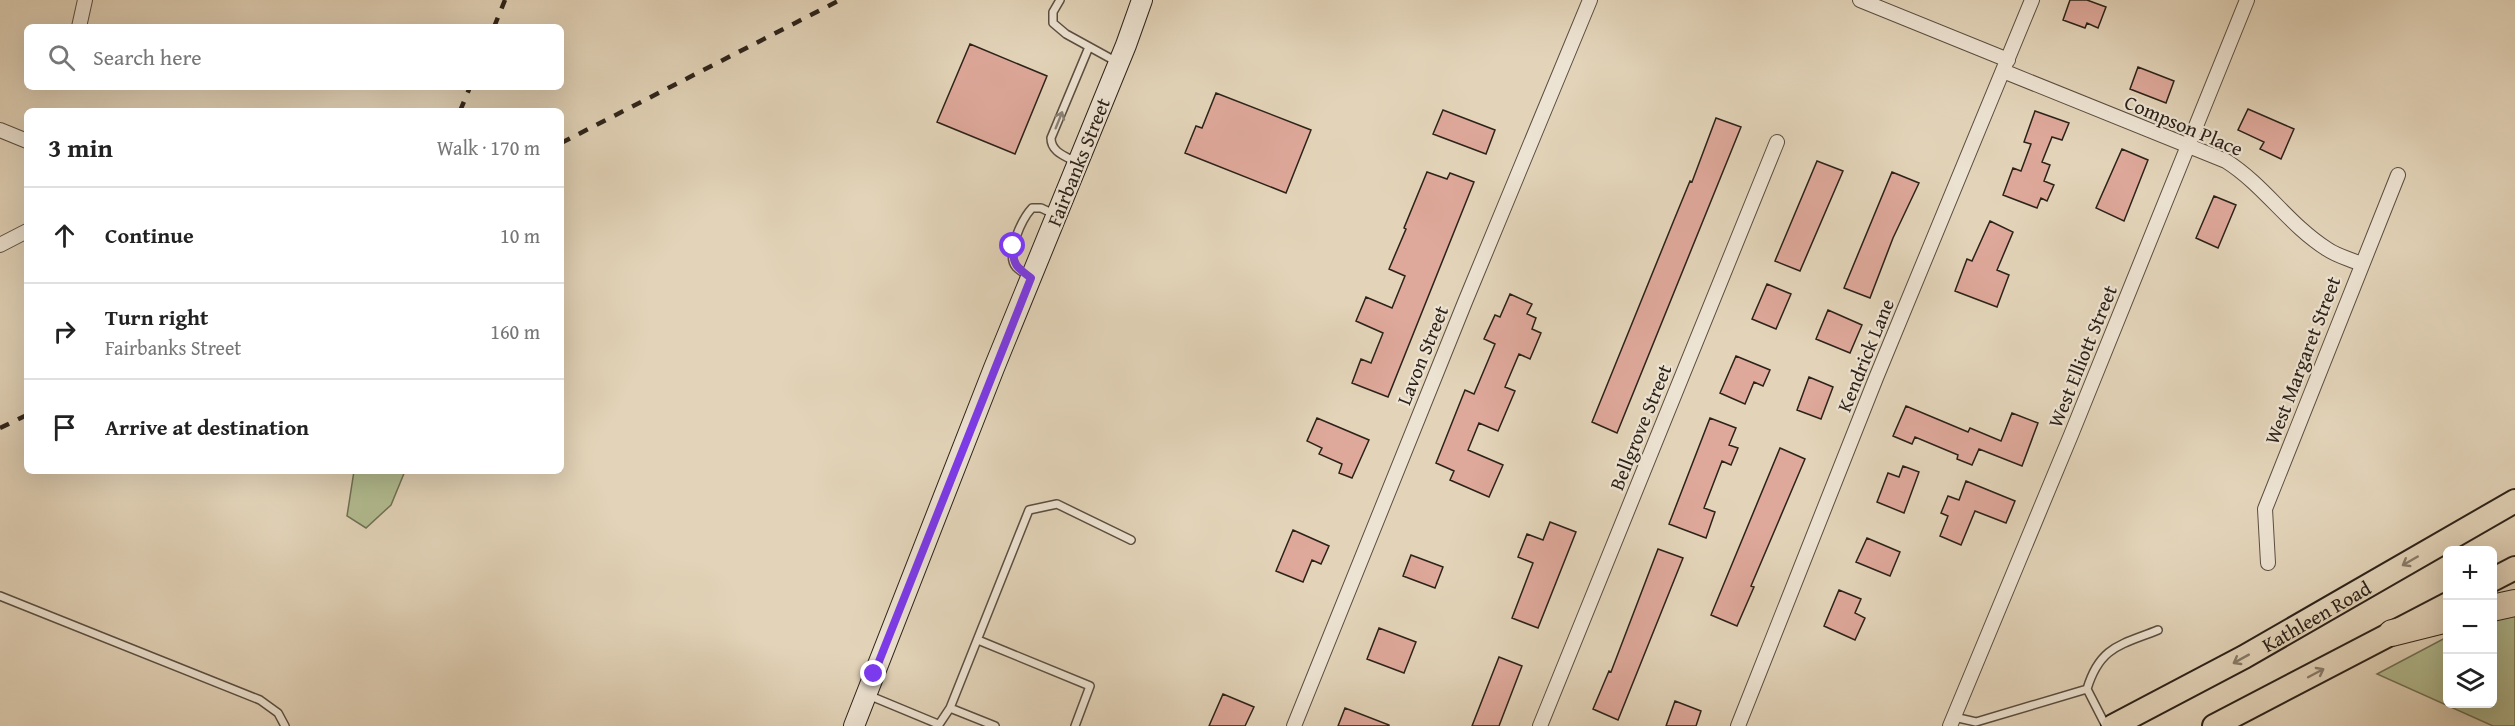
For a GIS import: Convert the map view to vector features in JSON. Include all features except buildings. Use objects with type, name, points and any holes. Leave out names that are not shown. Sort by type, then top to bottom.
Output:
[{"type":"highway","points":[[2497,607],[2515,603]]},
{"type":"highway","points":[[2392,633],[2443,620]]},
{"type":"main road","name":"Kathleen Road","points":[[2113,726],[2244,657],[2515,501]]},
{"type":"main road","points":[[2497,578],[2515,568]]},
{"type":"main road","points":[[2214,726],[2443,607]]},
{"type":"street","points":[[80,24],[85,0]]},
{"type":"street","name":"Fairbanks Street","points":[[854,726],[1031,278],[1119,63],[1142,0]]},
{"type":"street","name":"Lavon Street","points":[[1294,726],[1460,313],[1590,0]]},
{"type":"street","name":"Compson Place","points":[[1860,0],[2188,146],[2226,160],[2241,170],[2290,219],[2327,250],[2361,264]]},
{"type":"street","name":"Kendrick Lane","points":[[1738,726],[1876,378],[2032,0]]},
{"type":"street","name":"West Elliott Street","points":[[1952,722],[2247,0]]},
{"type":"street","points":[[0,130],[24,140]]},
{"type":"street","name":"Bellgrove Street","points":[[1540,726],[1777,141]]},
{"type":"street","name":"West Margaret Street","points":[[2268,564],[2265,509],[2398,175]]},
{"type":"street","points":[[0,245],[24,233]]},
{"type":"lane","points":[[1060,0],[1053,12],[1053,23],[1066,34],[1119,63]]},
{"type":"lane","points":[[1078,163],[1055,150],[1052,138],[1089,47]]},
{"type":"lane","points":[[1031,278],[1016,267],[1012,260],[1013,246],[1025,216],[1032,208],[1041,208],[1057,215]]},
{"type":"lane","points":[[866,694],[938,725],[950,708],[1029,510],[1057,504],[1131,540]]},
{"type":"lane","points":[[0,596],[260,700],[278,713],[285,726]]},
{"type":"lane","points":[[2106,726],[2087,689],[2093,670],[2109,651],[2158,630]]},
{"type":"lane","points":[[978,640],[1090,686],[1075,726]]},
{"type":"lane","points":[[1952,722],[1976,722],[2087,689]]},
{"type":"lane","points":[[950,708],[995,726]]},
{"type":"green space","points":[[354,474],[404,474],[391,505],[366,528],[347,516]]},
{"type":"green space","points":[[2515,615],[2515,726],[2493,726],[2453,708],[2497,708],[2497,619]]},
{"type":"green space","points":[[2443,639],[2443,704],[2377,674]]},
{"type":"railway","points":[[495,24],[505,0]]},
{"type":"railway","points":[[564,141],[840,0]]},
{"type":"railway","points":[[461,108],[469,90]]},
{"type":"railway","points":[[0,428],[24,416]]},
{"type":"route","points":[[874,674],[1031,278],[1016,267],[1012,260],[1013,246]]}]
